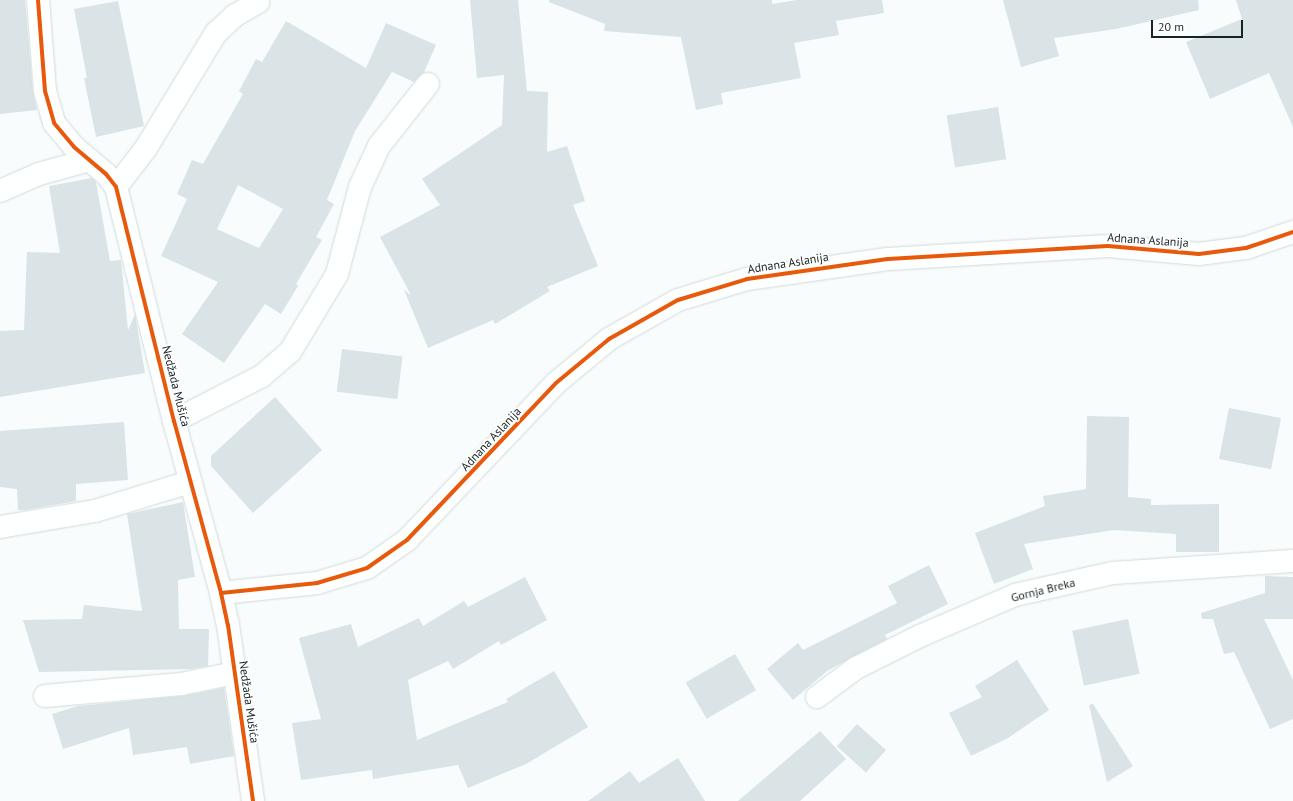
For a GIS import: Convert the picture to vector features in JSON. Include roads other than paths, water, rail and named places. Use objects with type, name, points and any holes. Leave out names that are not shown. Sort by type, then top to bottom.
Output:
[{"type":"street","name":"Nedžada Mušića","points":[[38,0],[44,91],[54,123],[89,160],[106,174],[116,187],[174,421],[221,593],[235,673],[254,801]]},
{"type":"street","points":[[116,187],[146,148],[216,33],[234,16],[258,2]]},
{"type":"street","points":[[174,421],[262,376],[290,352],[337,274],[360,187],[379,146],[428,84]]},
{"type":"street","points":[[0,191],[39,174],[89,160]]},
{"type":"street","name":"Adnana Aslanija","points":[[221,593],[317,583],[367,568],[407,540],[556,384],[609,339],[678,300],[747,279],[888,259],[1108,246],[1200,254],[1246,248],[1293,232]]},
{"type":"street","points":[[0,527],[95,511],[190,482]]},
{"type":"street","name":"Gornja Breka","points":[[817,697],[856,668],[1015,595],[1113,573],[1293,562]]},
{"type":"street","points":[[44,696],[181,684],[235,673]]}]
